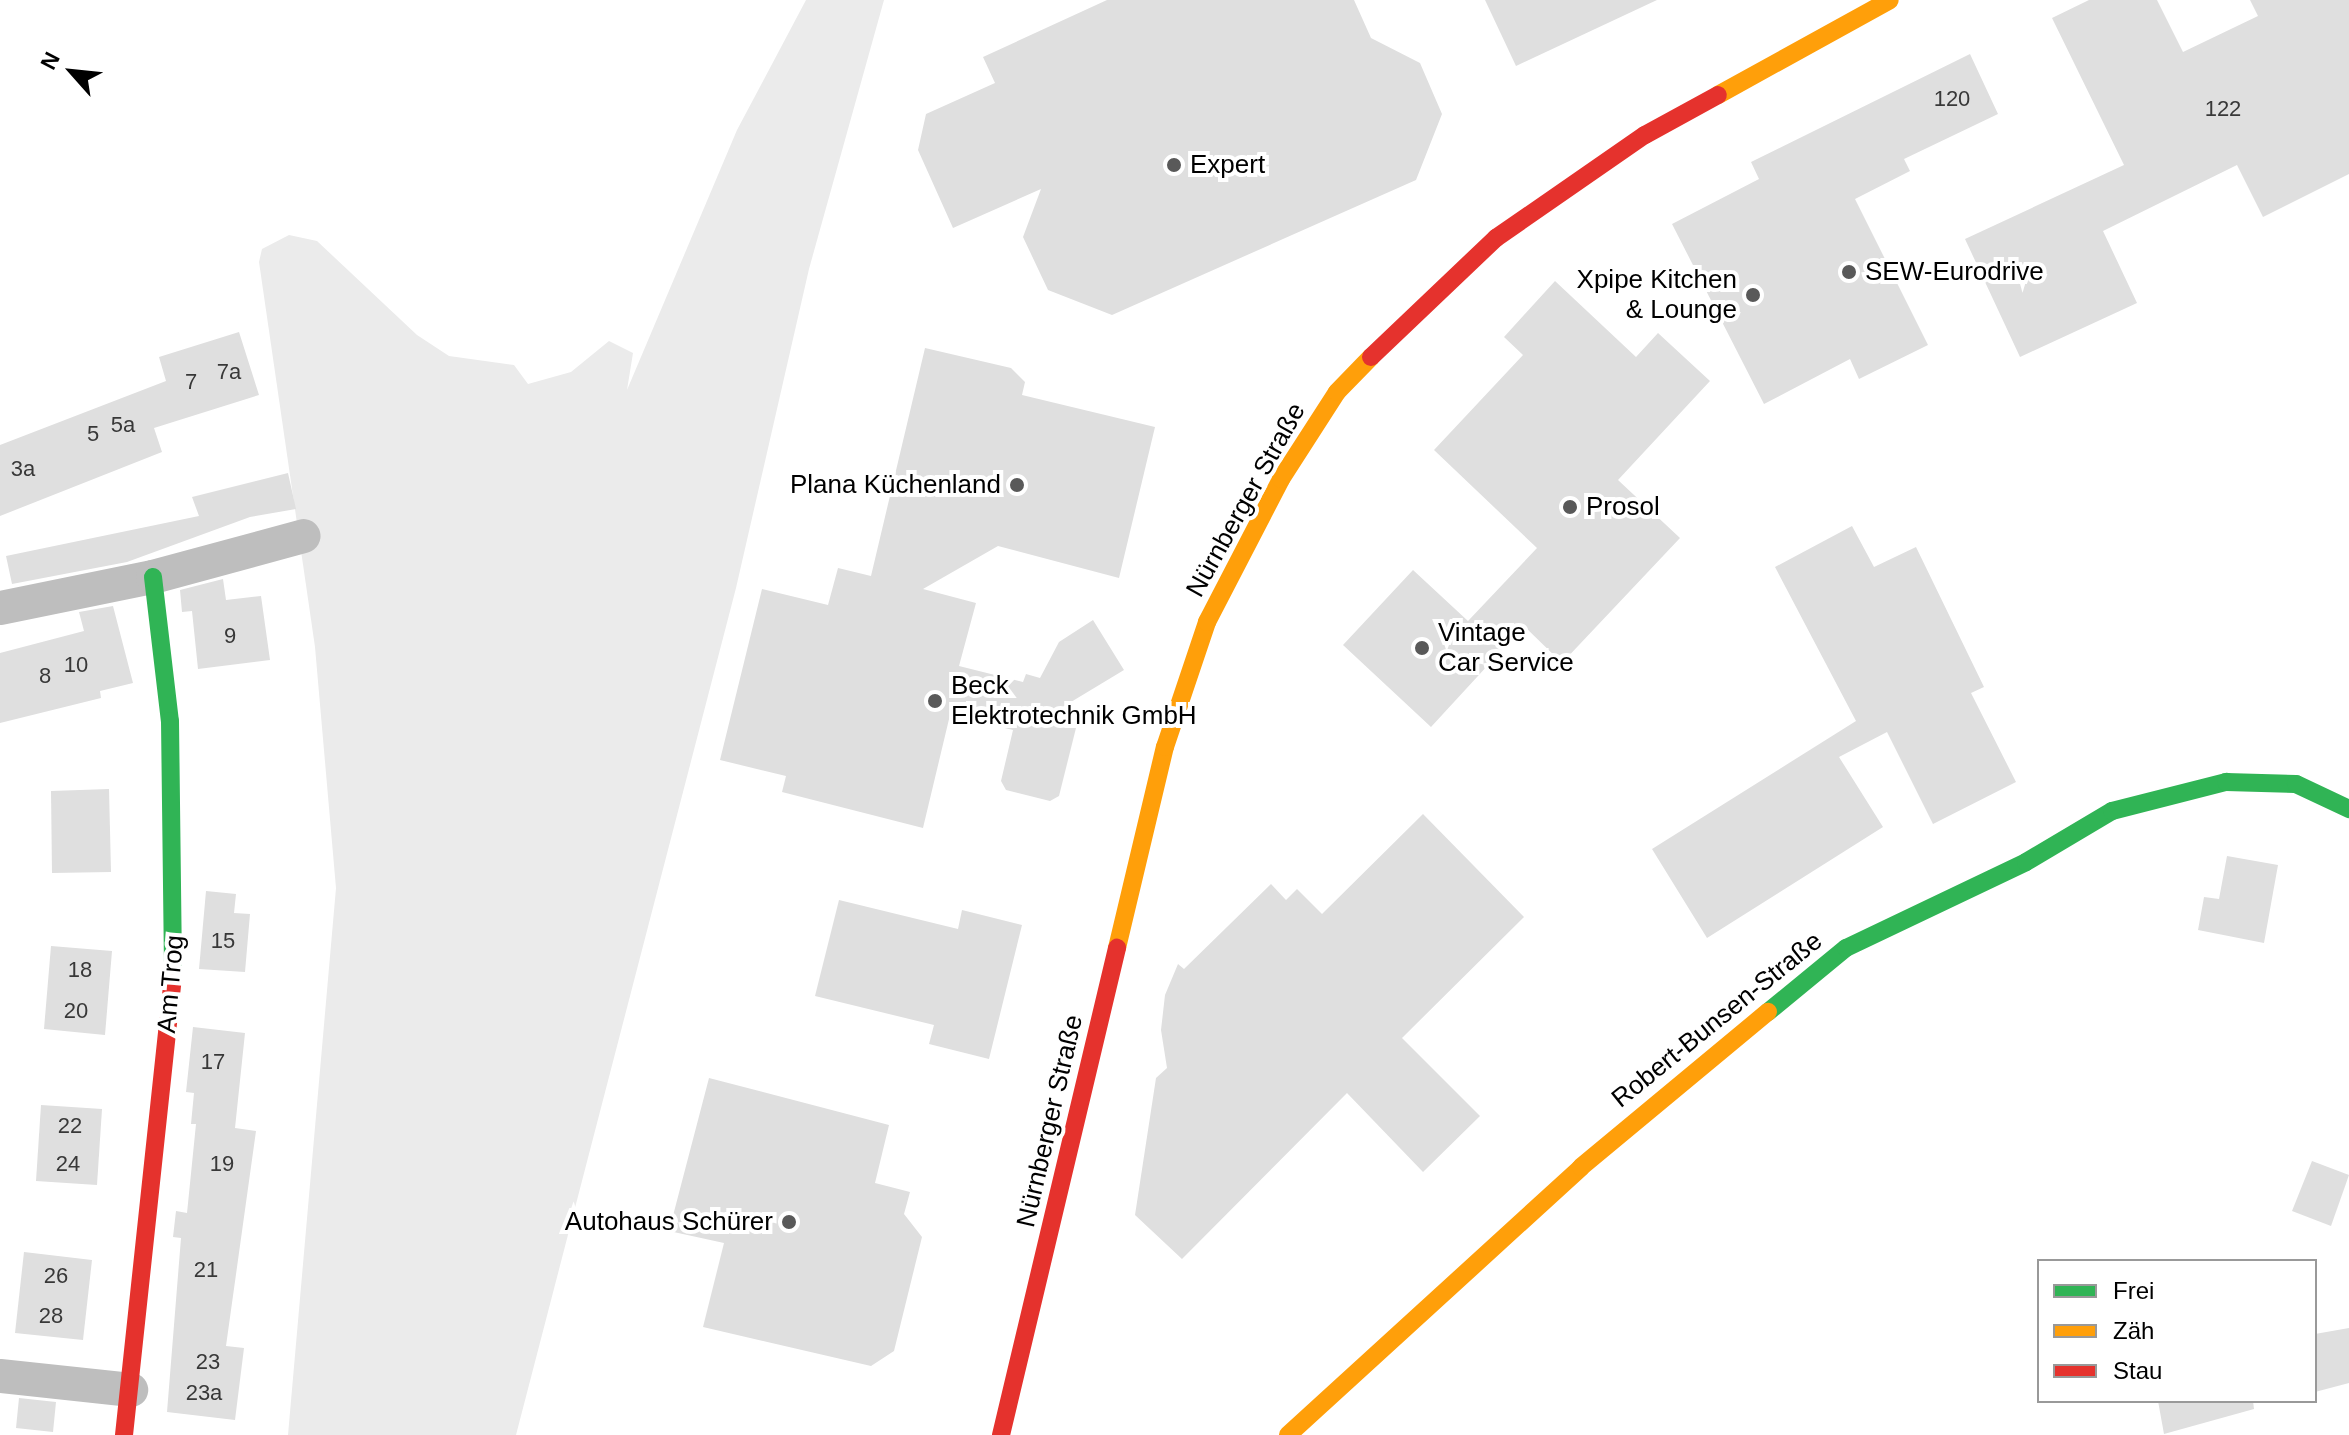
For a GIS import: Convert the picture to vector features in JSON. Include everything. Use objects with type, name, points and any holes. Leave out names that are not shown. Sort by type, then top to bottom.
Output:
[{"type":"street","name":"Nürnberger Straße","points":[[1001,1435],[1165,747],[1207,622],[1281,479],[1337,392],[1424,301],[1496,238],[1645,135],[1890,0]]},
{"type":"street","points":[[0,608],[153,577],[304,536]]},
{"type":"street","name":"Am Trog","points":[[124,1435],[177,941],[170,721],[153,577]]},
{"type":"street","name":"Robert-Bunsen-Straße","points":[[1288,1435],[1581,1167],[1846,948],[2026,862],[2112,811],[2226,782],[2296,784],[2349,809]]},
{"type":"street","points":[[0,1376],[131,1390]]},
{"type":"shaded area","points":[[806,0],[884,0],[809,269],[736,588],[516,1435],[288,1435],[336,888],[315,647],[259,262],[262,249],[289,235],[317,241],[417,335],[449,356],[514,365],[528,384],[571,372],[609,341],[633,353],[627,390],[737,130]]},
{"type":"building","name":"Expert","points":[[1107,0],[1354,0],[1371,38],[1420,63],[1442,114],[1416,180],[1112,315],[1048,290],[1023,237],[1041,189],[953,228],[918,150],[926,114],[995,83],[983,57]]},
{"type":"building","points":[[1485,0],[1657,0],[1516,66]]},
{"type":"building","points":[[2089,0],[2157,0],[2183,52],[2258,16],[2250,0],[2349,0],[2349,174],[2263,217],[2237,165],[2103,231],[2137,303],[2020,357],[1965,239],[2124,165],[2052,18]]},
{"type":"building","points":[[1970,54],[1998,114],[1904,159],[1910,171],[1855,199],[1928,345],[1859,379],[1850,359],[1764,404],[1672,224],[1759,179],[1751,162]]},
{"type":"building","points":[[1555,281],[1636,357],[1658,333],[1710,381],[1618,480],[1680,538],[1562,663],[1524,626],[1431,727],[1343,645],[1413,570],[1468,621],[1537,548],[1434,450],[1523,355],[1504,337]]},
{"type":"building","points":[[239,332],[259,395],[154,428],[162,452],[0,516],[0,445],[166,381],[159,357]]},
{"type":"building","points":[[925,348],[1011,368],[1025,382],[1022,395],[1155,427],[1119,578],[998,546],[923,589],[976,603],[959,666],[1023,682],[1026,674],[1040,678],[1059,642],[1093,620],[1124,670],[1061,708],[1077,724],[1059,796],[1050,801],[1006,790],[1001,781],[1013,730],[950,715],[923,828],[782,792],[786,776],[720,760],[762,589],[828,605],[838,568],[871,576]]},
{"type":"building","points":[[288,473],[296,509],[250,517],[127,562],[12,584],[6,556],[199,516],[192,497]]},
{"type":"building","points":[[1852,526],[1874,567],[1916,547],[1984,687],[1971,693],[2016,782],[1933,824],[1887,732],[1839,757],[1883,827],[1707,938],[1652,849],[1856,721],[1775,567]]},
{"type":"building","points":[[223,579],[226,600],[261,596],[270,660],[198,669],[192,611],[182,612],[180,590]]},
{"type":"building","points":[[113,606],[133,683],[100,691],[101,698],[0,723],[0,653],[84,631],[79,612]]},
{"type":"building","points":[[109,789],[111,872],[52,873],[51,791]]},
{"type":"building","points":[[1423,814],[1524,917],[1402,1038],[1480,1116],[1423,1172],[1347,1093],[1182,1259],[1135,1215],[1156,1078],[1167,1068],[1161,1030],[1165,995],[1178,964],[1184,969],[1271,884],[1286,900],[1297,889],[1322,914]]},
{"type":"building","points":[[2227,856],[2278,865],[2264,943],[2198,930],[2204,897],[2219,899]]},
{"type":"building","points":[[206,891],[236,894],[234,913],[250,914],[245,972],[199,969]]},
{"type":"building","points":[[839,900],[958,929],[962,910],[1022,925],[989,1059],[929,1044],[934,1025],[815,996]]},
{"type":"building","points":[[51,946],[112,951],[105,1035],[44,1029]]},
{"type":"building","points":[[193,1027],[245,1033],[235,1128],[256,1131],[226,1346],[244,1348],[235,1420],[167,1412],[181,1238],[173,1237],[176,1211],[187,1213],[196,1124],[191,1124],[194,1093],[186,1092]]},
{"type":"building","name":"Autohaus Schürer","points":[[709,1078],[889,1125],[875,1183],[910,1192],[904,1214],[922,1237],[894,1351],[871,1366],[703,1327],[724,1243],[669,1231]]},
{"type":"building","points":[[41,1105],[102,1109],[97,1185],[36,1181]]},
{"type":"building","points":[[2312,1161],[2349,1175],[2331,1226],[2292,1211]]},
{"type":"building","points":[[24,1252],[92,1260],[83,1340],[15,1333]]},
{"type":"building","points":[[2349,1328],[2349,1383],[2317,1391],[2317,1334]]},
{"type":"building","points":[[19,1398],[56,1402],[53,1432],[16,1428]]},
{"type":"building","points":[[2158,1403],[2253,1403],[2254,1409],[2164,1434]]},
{"type":"traffic: fast","points":[[153,577],[170,721],[173,974]]},
{"type":"traffic: fast","points":[[1768,1012],[1846,948],[2026,862],[2112,811],[2226,782],[2296,784],[2349,809]]},
{"type":"traffic: slow","points":[[1718,95],[1890,0]]},
{"type":"traffic: slow","points":[[1117,948],[1165,747],[1207,622],[1281,479],[1337,392],[1371,357]]},
{"type":"traffic: slow","points":[[1288,1435],[1581,1167],[1768,1012]]},
{"type":"traffic: jam","points":[[1371,357],[1496,238],[1645,135],[1718,95]]},
{"type":"traffic: jam","points":[[1001,1435],[1117,948]]},
{"type":"traffic: jam","points":[[124,1435],[173,974]]},
{"type":"place","name":"Expert","points":[[1174,165]]},
{"type":"place","name":"SEW-Eurodrive","points":[[1849,272]]},
{"type":"place","name":"Xpipe Kitchen & Lounge","points":[[1753,295]]},
{"type":"place","name":"Plana Küchenland","points":[[1017,485]]},
{"type":"place","name":"Prosol","points":[[1570,507]]},
{"type":"place","name":"Vintage Car Service","points":[[1422,648]]},
{"type":"place","name":"Beck Elektrotechnik GmbH","points":[[935,701]]},
{"type":"place","name":"Autohaus Schürer","points":[[789,1222]]}]
